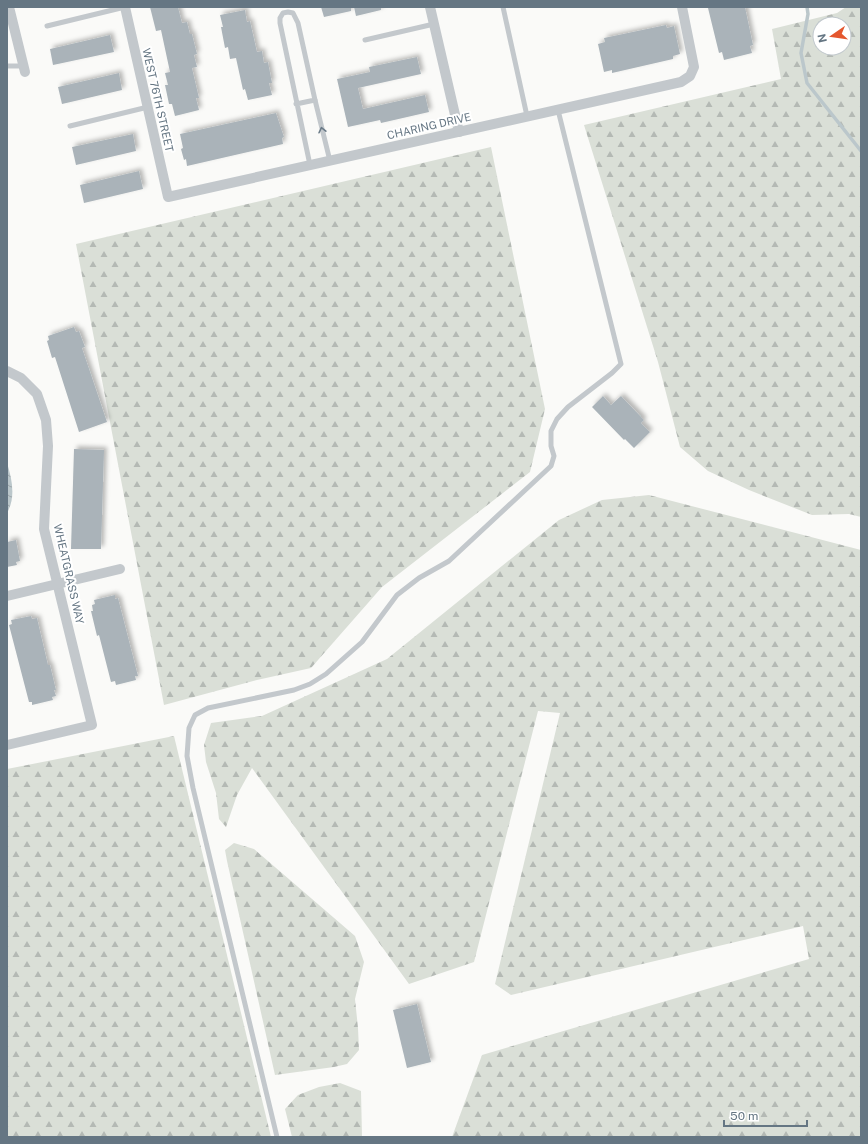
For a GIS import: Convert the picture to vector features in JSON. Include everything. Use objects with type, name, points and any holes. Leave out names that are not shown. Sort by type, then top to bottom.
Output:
[{"type":"street","points":[[9,7],[24,69]]},
{"type":"street","name":"WEST 76TH STREET","points":[[125,7],[168,197]]},
{"type":"street","points":[[430,7],[459,132]]},
{"type":"street","name":"CHARING DRIVE","points":[[168,197],[681,82],[687,79],[694,71],[694,62],[682,7]]},
{"type":"street","name":"WHEATGRASS WAY","points":[[7,370],[21,378],[37,394],[46,420],[48,446],[44,530],[92,725],[7,745]]},
{"type":"street","points":[[7,596],[120,569]]},
{"type":"lane","points":[[47,26],[125,7]]},
{"type":"lane","points":[[503,7],[527,116]]},
{"type":"lane","points":[[310,165],[280,23],[280,18],[283,13],[293,13],[298,23],[330,161]]},
{"type":"lane","points":[[365,40],[434,24]]},
{"type":"lane","points":[[7,66],[24,69]]},
{"type":"lane","points":[[296,104],[315,100]]},
{"type":"lane","points":[[70,126],[148,107]]},
{"type":"lane","points":[[277,1137],[193,788],[187,756],[189,728],[195,715],[208,708],[294,690],[310,684],[340,663],[362,642],[397,595],[419,578],[449,562],[551,466],[554,456],[551,446],[551,431],[557,419],[568,407],[612,373],[621,364],[558,110]]},
{"type":"green space","points":[[846,7],[861,7],[861,517],[849,514],[812,515],[749,490],[708,471],[680,447],[658,362],[584,125],[781,79],[772,29],[812,19],[812,56],[852,56],[852,16],[825,16],[837,13]]},
{"type":"green space","points":[[491,147],[545,409],[530,472],[382,587],[311,668],[257,680],[164,705],[76,244]]},
{"type":"green space","points":[[649,495],[861,550],[861,1137],[452,1137],[482,1055],[809,959],[803,926],[511,995],[495,984],[560,713],[538,711],[474,962],[409,984],[252,768],[237,795],[226,827],[219,819],[216,793],[206,762],[204,745],[211,723],[262,716],[387,659],[559,520],[602,500]]},
{"type":"green space","points":[[174,736],[271,1137],[7,1137],[7,769]]},
{"type":"green space","points":[[234,843],[254,849],[355,936],[364,962],[355,999],[359,1050],[347,1064],[275,1075],[225,850]]},
{"type":"green space","points":[[340,1083],[361,1091],[362,1137],[292,1137],[285,1109],[298,1095],[319,1087]]},
{"type":"water","points":[[7,463],[12,482],[12,501],[7,513]]},
{"type":"building","points":[[150,7],[178,7],[182,23],[187,22],[197,54],[194,55],[197,67],[192,68],[199,98],[196,98],[199,110],[175,116],[172,104],[169,104],[165,85],[168,85],[165,73],[170,72],[161,30],[156,31]]},
{"type":"building","points":[[321,7],[351,7],[351,11],[324,17]]},
{"type":"building","points":[[354,7],[381,7],[381,10],[356,16]]},
{"type":"building","points":[[745,7],[753,45],[750,46],[752,53],[724,60],[722,52],[719,53],[708,8]]},
{"type":"building","points":[[245,10],[247,22],[250,21],[257,52],[262,51],[264,63],[268,62],[272,83],[269,83],[272,95],[248,100],[245,89],[243,90],[236,58],[230,59],[228,47],[225,48],[220,15]]},
{"type":"building","points":[[666,25],[667,28],[674,26],[680,54],[673,56],[673,59],[612,73],[612,70],[604,72],[598,44],[605,42],[604,38]]},
{"type":"building","points":[[110,35],[114,52],[53,65],[50,49]]},
{"type":"building","points":[[417,57],[421,74],[358,88],[363,109],[425,95],[429,112],[381,123],[380,120],[348,127],[337,79],[370,72],[369,67]]},
{"type":"building","points":[[119,73],[122,90],[62,104],[58,87]]},
{"type":"building","points":[[276,113],[284,137],[282,138],[283,144],[187,166],[186,159],[184,160],[181,149],[183,148],[180,134]]},
{"type":"building","points":[[133,134],[136,151],[76,165],[72,147]]},
{"type":"building","points":[[139,171],[143,189],[84,203],[80,185]]},
{"type":"building","points":[[74,327],[76,332],[79,331],[85,347],[82,348],[107,422],[79,432],[55,357],[52,358],[47,341],[49,340],[48,336]]},
{"type":"building","points":[[603,396],[611,405],[621,396],[644,420],[641,423],[650,432],[634,448],[625,439],[624,440],[592,407]]},
{"type":"building","points":[[74,449],[104,450],[101,549],[71,549]]},
{"type":"building","points":[[16,540],[20,561],[16,562],[17,565],[7,567],[7,542]]},
{"type":"building","points":[[115,595],[115,599],[118,598],[138,676],[135,676],[136,680],[116,685],[115,681],[111,682],[91,611],[93,611],[92,605],[95,604],[94,600]]},
{"type":"building","points":[[31,616],[32,619],[37,618],[48,665],[50,665],[56,690],[54,690],[56,696],[52,697],[53,700],[32,705],[32,702],[29,702],[9,625],[12,624],[11,620]]},
{"type":"building","points":[[417,1004],[431,1062],[407,1068],[393,1010]]},
{"type":"waterway","points":[[807,7],[808,14],[801,53],[807,83],[861,151]]}]
